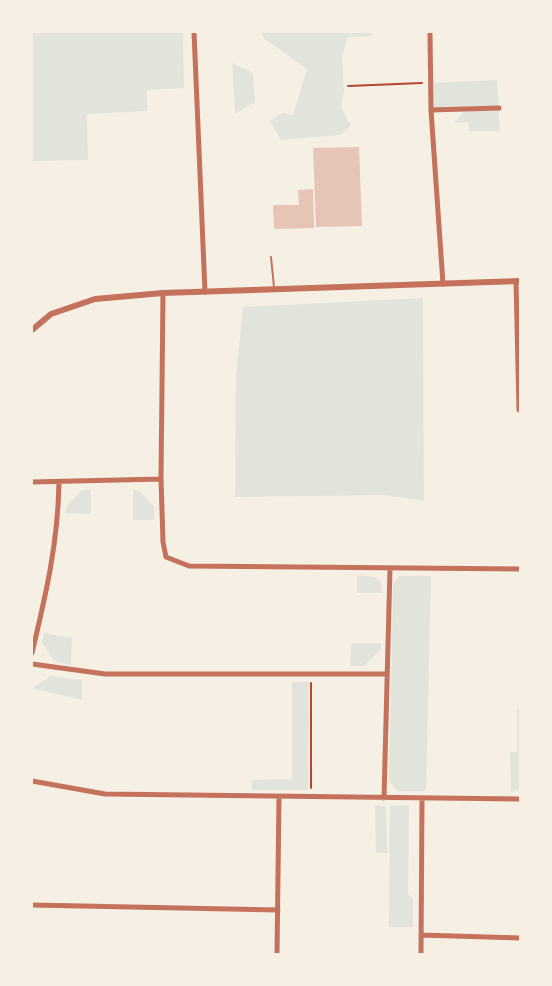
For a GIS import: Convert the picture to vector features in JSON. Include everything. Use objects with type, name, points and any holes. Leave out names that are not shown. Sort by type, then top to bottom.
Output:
[{"type":"street","points":[[194,32],[196,138],[205,292]]},
{"type":"street","points":[[430,32],[431,110],[443,284]]},
{"type":"street","points":[[431,110],[499,108]]},
{"type":"street","points":[[32,330],[51,314],[95,298],[163,293],[518,281],[519,410]]},
{"type":"street","points":[[163,293],[161,479],[163,542],[166,557],[178,563],[520,569]]},
{"type":"street","points":[[32,482],[161,479]]},
{"type":"street","points":[[32,652],[56,542],[59,482]]},
{"type":"street","points":[[384,798],[390,568]]},
{"type":"street","points":[[32,664],[105,674],[387,674]]},
{"type":"street","points":[[32,781],[105,794],[520,799]]},
{"type":"street","points":[[278,954],[279,797]]},
{"type":"street","points":[[421,954],[422,798]]},
{"type":"street","points":[[32,905],[278,910]]},
{"type":"street","points":[[421,935],[520,938]]},
{"type":"lane","points":[[271,257],[274,290]]},
{"type":"path","points":[[348,86],[430,82]]},
{"type":"path","points":[[311,673],[311,797]]},
{"type":"shaded area","points":[[32,32],[183,32],[184,88],[147,90],[147,111],[87,114],[88,160],[32,161]]},
{"type":"shaded area","points":[[261,32],[371,32],[371,36],[348,37],[342,57],[344,91],[341,107],[351,126],[340,135],[281,140],[270,121],[282,113],[293,115],[307,69],[265,39]]},
{"type":"shaded area","points":[[232,63],[253,73],[255,102],[235,114]]},
{"type":"shaded area","points":[[497,80],[500,131],[469,131],[468,122],[454,123],[465,110],[431,110],[431,83]]},
{"type":"shaded area","points":[[423,298],[424,501],[384,495],[235,497],[236,377],[243,307]]},
{"type":"shaded area","points":[[83,490],[91,490],[91,514],[66,513],[66,506]]},
{"type":"shaded area","points":[[133,490],[138,490],[154,506],[154,520],[133,520]]},
{"type":"shaded area","points":[[357,575],[376,577],[381,582],[382,593],[357,593]]},
{"type":"shaded area","points":[[399,576],[431,576],[426,791],[397,791],[389,780],[393,585]]},
{"type":"shaded area","points":[[44,633],[72,638],[71,665],[55,662],[42,642]]},
{"type":"shaded area","points":[[351,643],[381,643],[381,649],[364,666],[350,666]]},
{"type":"shaded area","points":[[51,676],[82,680],[82,700],[32,688]]},
{"type":"shaded area","points":[[292,682],[309,682],[308,790],[252,790],[252,780],[292,779]]},
{"type":"shaded area","points":[[517,709],[520,709],[520,789],[511,792],[510,752],[517,752]]},
{"type":"shaded area","points":[[375,805],[386,807],[387,853],[376,853]]},
{"type":"shaded area","points":[[409,805],[408,894],[413,899],[413,927],[389,927],[390,806]]},
{"type":"building","points":[[359,147],[362,226],[316,227],[313,148]]},
{"type":"building","points":[[313,189],[314,228],[274,229],[273,205],[299,205],[298,190]]}]
